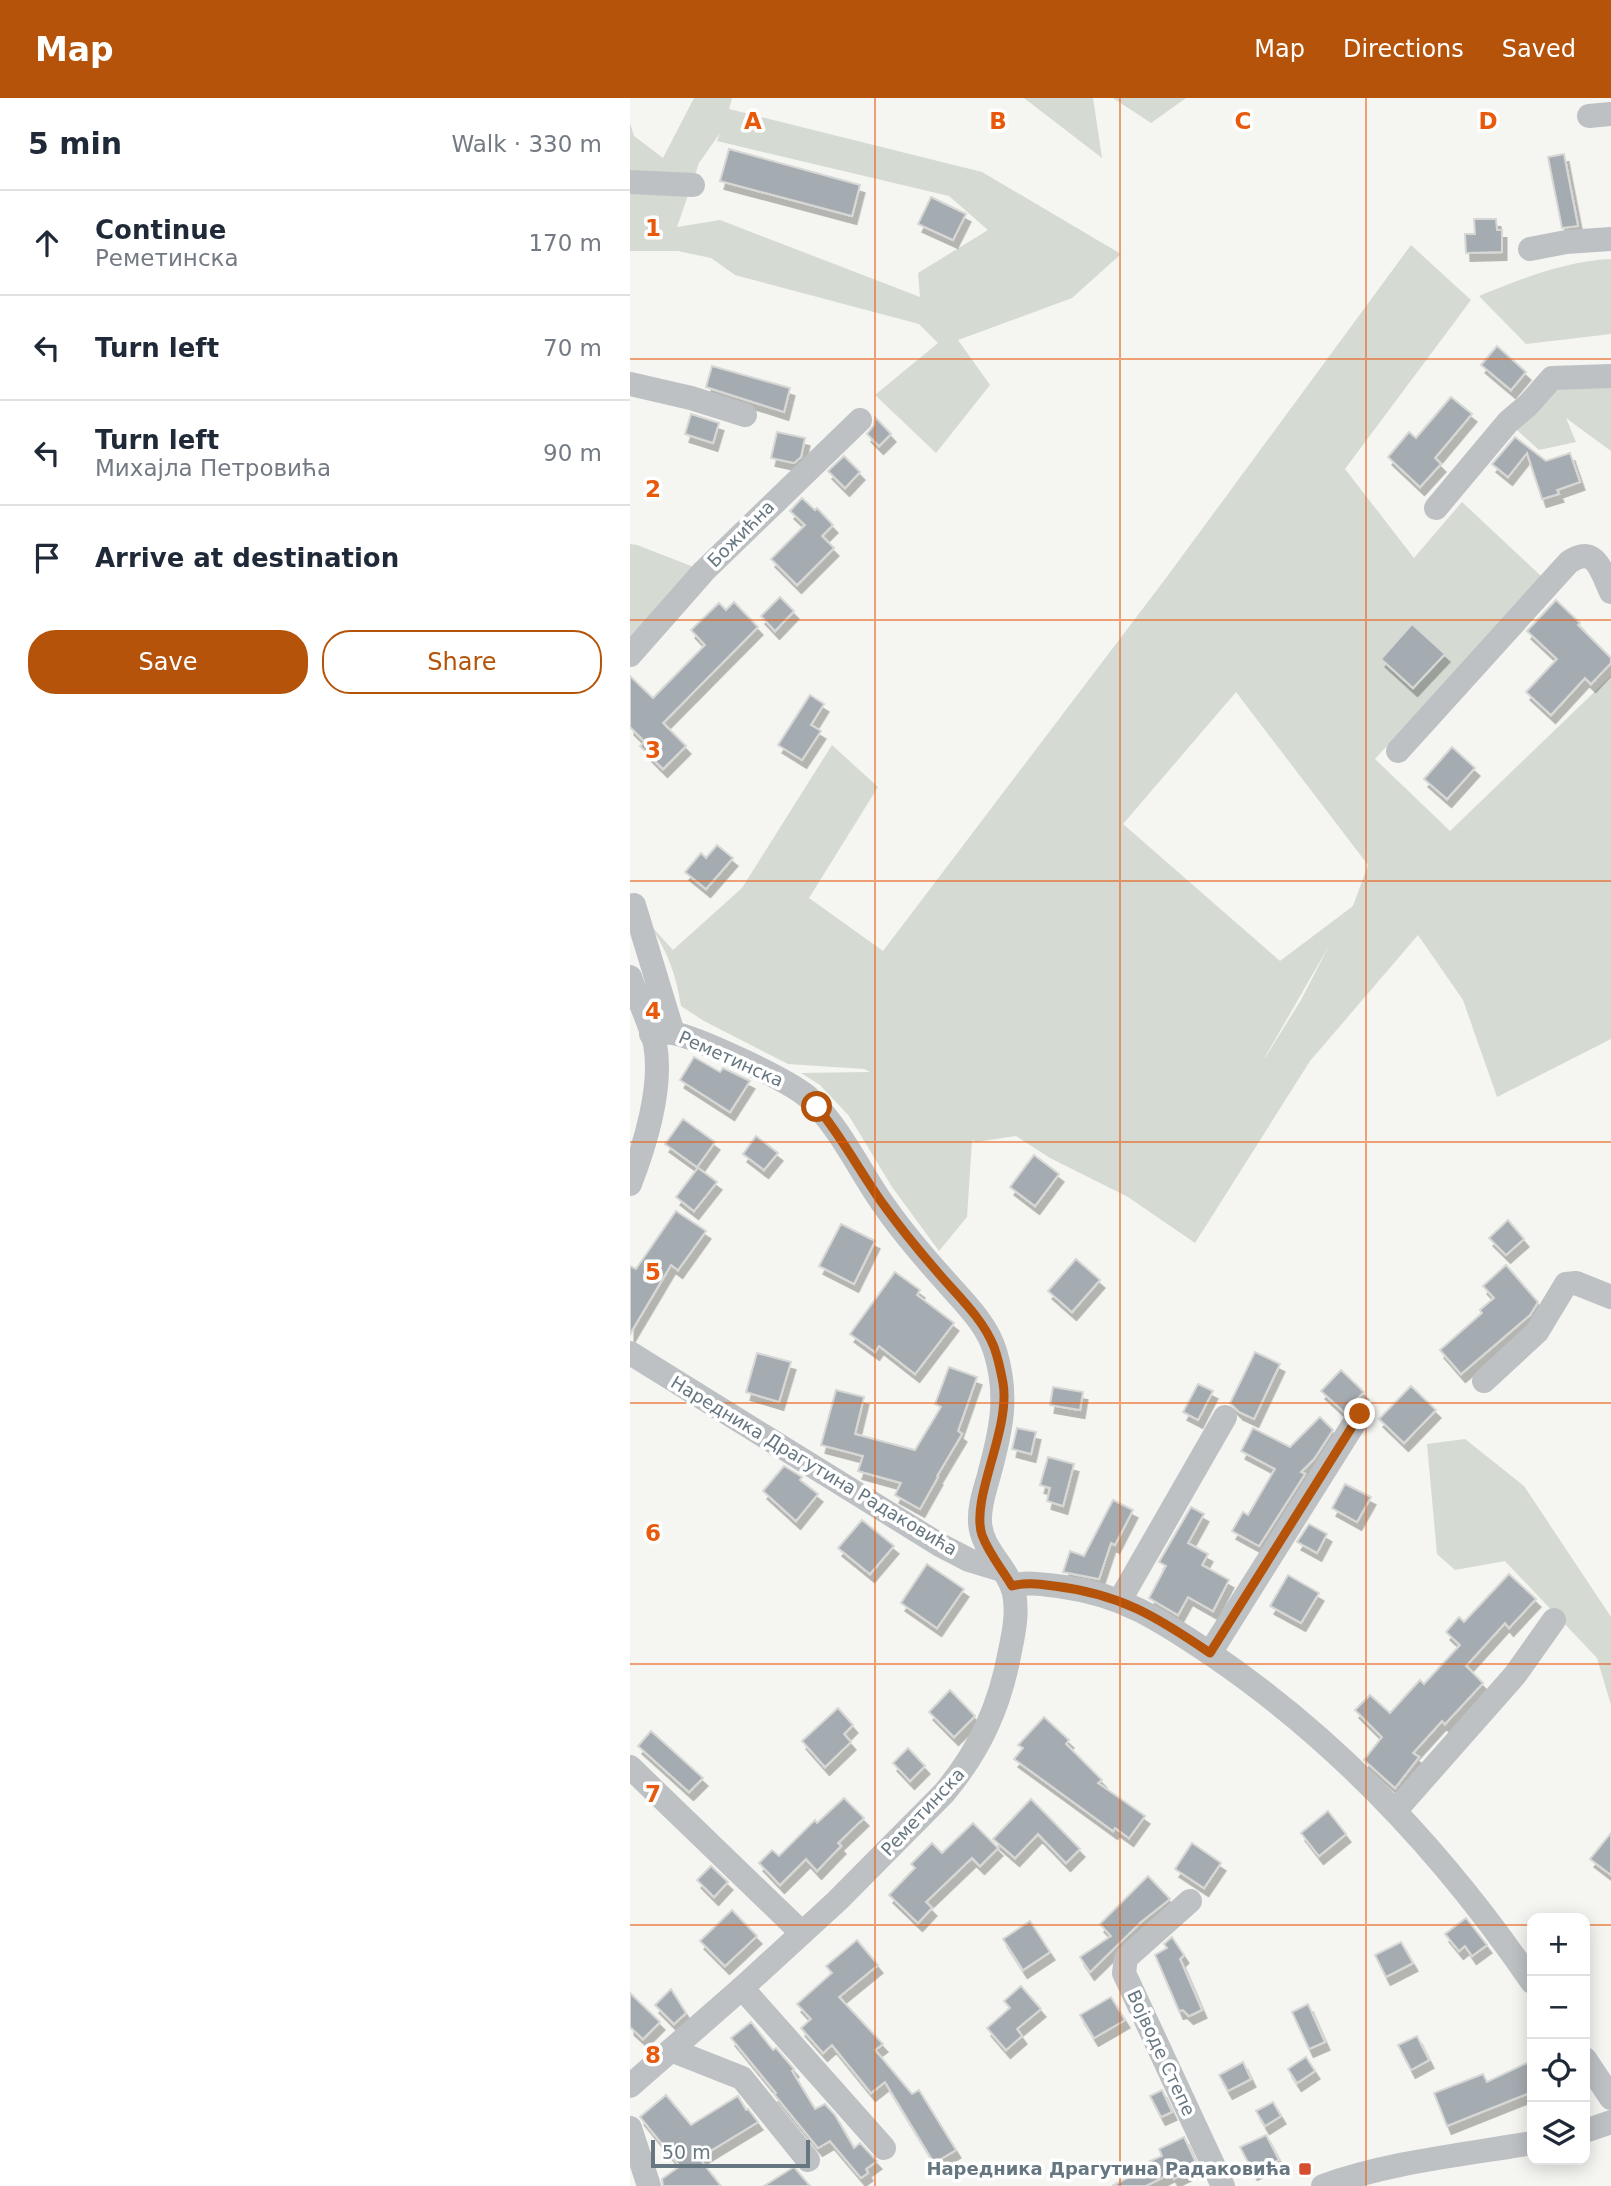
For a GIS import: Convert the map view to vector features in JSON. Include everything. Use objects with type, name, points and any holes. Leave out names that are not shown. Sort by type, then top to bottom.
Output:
[{"type":"street","points":[[630,182],[693,185]]},
{"type":"street","points":[[1531,249],[1566,242],[1611,239]]},
{"type":"street","points":[[1436,508],[1508,422],[1528,405],[1546,382],[1552,378],[1611,376]]},
{"type":"street","points":[[630,384],[691,398],[745,415]]},
{"type":"street","name":"Божићна","points":[[630,655],[704,571],[860,420]]},
{"type":"street","points":[[1398,751],[1569,562],[1588,555],[1595,560],[1611,592]]},
{"type":"street","points":[[630,1184],[642,1152],[655,1089],[656,1062],[662,1034],[634,905]]},
{"type":"street","points":[[630,977],[662,1034]]},
{"type":"street","name":"Реметинска","points":[[635,2072],[671,2050],[742,1989],[936,1802],[965,1767],[991,1718],[1004,1682],[1016,1605],[1007,1578],[982,1534],[980,1521],[981,1505],[1004,1409],[1004,1386],[994,1347],[981,1321],[904,1232],[832,1125],[811,1100],[777,1078],[662,1034]]},
{"type":"street","points":[[1484,1381],[1537,1332],[1566,1284],[1576,1283],[1611,1297]]},
{"type":"street","name":"Наредника Драгутина Радаковића","points":[[630,1353],[940,1545],[1022,1583],[1069,1588],[1120,1600],[1169,1625],[1210,1653],[1266,1692],[1328,1744],[1395,1811],[1456,1881],[1527,1976]]},
{"type":"street","points":[[1210,1653],[1360,1414]]},
{"type":"street","points":[[1120,1600],[1225,1417]]},
{"type":"street","points":[[1395,1811],[1515,1675],[1554,1620]]},
{"type":"street","points":[[630,1767],[802,1933]]},
{"type":"street","name":"Војводе Степе","points":[[1190,1901],[1126,1958],[1124,1973],[1223,2186]]},
{"type":"street","points":[[742,1989],[884,2148]]},
{"type":"street","points":[[671,2050],[742,2078],[808,2161]]},
{"type":"street","points":[[1590,2066],[1611,2098]]},
{"type":"street","points":[[1590,2129],[1611,2122]]},
{"type":"street","points":[[630,2128],[649,2186]]},
{"type":"street","points":[[1322,2186],[1389,2166],[1527,2144]]},
{"type":"shaded area","points":[[694,98],[732,98],[729,109],[982,172],[1121,254],[1072,298],[958,340],[990,385],[936,453],[875,395],[938,343],[919,324],[735,275],[711,258],[678,251],[630,251],[630,123],[634,136],[663,158]],"holes":[[[720,133],[717,141],[949,196],[988,230],[918,273],[920,297],[720,220],[677,227],[699,163]]]},
{"type":"shaded area","points":[[1024,98],[1093,98],[1102,158]]},
{"type":"shaded area","points":[[1113,98],[1186,98],[1151,123]]},
{"type":"shaded area","points":[[1411,245],[1471,300],[1345,469],[1414,558],[1462,502],[1541,576],[1375,759],[1450,831],[1611,676],[1611,1039],[1497,1097],[1463,1000],[1418,935],[1310,1061],[1195,1243],[1128,1197],[1050,1158],[1016,1136],[976,1142],[972,1140],[967,1217],[939,1251],[892,1187],[849,1116],[820,1085],[801,1073],[870,1072],[864,1069],[788,1064],[704,1021],[681,1006],[670,964],[651,926],[673,950],[742,888],[832,745],[878,787],[809,898],[883,951],[1166,578]],"holes":[[[1236,692],[1368,865],[1353,906],[1280,961],[1123,824]],[[1330,944],[1301,1000],[1265,1058],[1265,1057]]]},
{"type":"shaded area","points":[[1611,259],[1611,334],[1526,344],[1479,296],[1560,267]]},
{"type":"shaded area","points":[[1611,381],[1611,451],[1566,418],[1576,442],[1539,450],[1508,422],[1546,382]]},
{"type":"shaded area","points":[[630,544],[704,571],[630,655]]},
{"type":"shaded area","points":[[1465,1439],[1524,1486],[1611,1617],[1611,1705],[1597,1658],[1505,1561],[1455,1570],[1437,1554],[1427,1444]]},
{"type":"building","points":[[729,149],[860,185],[852,216],[720,181]]},
{"type":"building","points":[[1564,154],[1578,226],[1562,228],[1548,157]]},
{"type":"building","points":[[931,197],[966,214],[953,240],[918,224]]},
{"type":"building","points":[[1474,219],[1496,219],[1497,230],[1502,230],[1502,252],[1466,253],[1465,234],[1475,234]]},
{"type":"building","points":[[1497,346],[1526,372],[1511,390],[1481,365]]},
{"type":"building","points":[[712,366],[790,388],[784,412],[706,387]]},
{"type":"building","points":[[1451,397],[1472,414],[1435,458],[1441,464],[1420,487],[1388,457],[1409,432],[1416,438]]},
{"type":"building","points":[[691,414],[719,423],[713,443],[685,434]]},
{"type":"building","points":[[875,417],[891,434],[879,446],[867,434],[874,425]]},
{"type":"building","points":[[777,432],[805,438],[801,457],[794,463],[771,458]]},
{"type":"building","points":[[1515,437],[1546,461],[1570,453],[1580,482],[1557,490],[1559,494],[1542,499],[1527,453],[1508,477],[1492,464]]},
{"type":"building","points":[[844,456],[860,472],[845,488],[828,471]]},
{"type":"building","points":[[802,498],[815,510],[817,508],[833,525],[822,536],[834,548],[797,585],[771,559],[805,525],[790,511]]},
{"type":"building","points":[[780,597],[794,611],[775,631],[761,616]]},
{"type":"building","points":[[1556,600],[1611,658],[1611,663],[1591,684],[1585,678],[1551,715],[1526,692],[1557,659],[1527,631]]},
{"type":"building","points":[[734,602],[758,627],[663,723],[686,746],[663,769],[640,746],[645,742],[630,727],[630,676],[653,698],[705,645],[691,630],[719,603],[726,610]]},
{"type":"building","points":[[1412,624],[1445,654],[1413,688],[1381,659]]},
{"type":"building","points":[[810,695],[824,704],[811,725],[821,731],[802,760],[778,745]]},
{"type":"building","points":[[1452,747],[1475,768],[1447,799],[1424,779]]},
{"type":"building","points":[[717,845],[733,858],[706,889],[685,872],[701,853],[706,858]]},
{"type":"building","points":[[694,1057],[720,1072],[723,1068],[750,1081],[730,1112],[680,1080]]},
{"type":"building","points":[[683,1119],[715,1142],[697,1167],[665,1144]]},
{"type":"building","points":[[756,1136],[778,1153],[764,1170],[743,1154]]},
{"type":"building","points":[[1034,1155],[1059,1174],[1035,1206],[1010,1187]]},
{"type":"building","points":[[698,1168],[717,1182],[694,1211],[676,1197]]},
{"type":"building","points":[[676,1211],[706,1231],[678,1270],[671,1265],[630,1334],[630,1266],[636,1269]]},
{"type":"building","points":[[1508,1220],[1524,1239],[1506,1255],[1489,1238]]},
{"type":"building","points":[[841,1224],[875,1241],[854,1284],[819,1266]]},
{"type":"building","points":[[1076,1259],[1100,1280],[1072,1312],[1048,1291]]},
{"type":"building","points":[[1506,1265],[1538,1302],[1530,1315],[1461,1374],[1440,1350],[1482,1313],[1480,1310],[1494,1298],[1483,1286]]},
{"type":"building","points":[[895,1272],[920,1290],[917,1295],[954,1323],[915,1374],[879,1346],[875,1352],[850,1334]]},
{"type":"building","points":[[1255,1352],[1280,1364],[1254,1419],[1239,1412],[1230,1403]]},
{"type":"building","points":[[757,1353],[791,1362],[779,1402],[746,1392]]},
{"type":"building","points":[[949,1367],[977,1377],[958,1431],[962,1434],[920,1509],[895,1495],[901,1483],[858,1471],[863,1456],[821,1445],[836,1390],[864,1397],[855,1434],[915,1450],[941,1407],[935,1404]]},
{"type":"building","points":[[1341,1370],[1364,1392],[1344,1412],[1321,1391]]},
{"type":"building","points":[[1198,1384],[1213,1391],[1198,1420],[1183,1412]]},
{"type":"building","points":[[1411,1386],[1436,1410],[1404,1443],[1379,1419]]},
{"type":"building","points":[[1053,1387],[1083,1392],[1080,1410],[1050,1405]]},
{"type":"building","points":[[1320,1417],[1333,1430],[1314,1459],[1301,1472],[1305,1474],[1259,1546],[1232,1531],[1243,1512],[1248,1515],[1275,1469],[1241,1451],[1253,1428],[1290,1447]]},
{"type":"building","points":[[1017,1428],[1036,1432],[1031,1454],[1012,1449]]},
{"type":"building","points":[[1048,1457],[1074,1464],[1063,1506],[1047,1501],[1050,1488],[1040,1485]]},
{"type":"building","points":[[784,1466],[802,1477],[800,1480],[818,1494],[796,1521],[763,1491]]},
{"type":"building","points":[[1345,1484],[1371,1497],[1357,1522],[1332,1508]]},
{"type":"building","points":[[1113,1500],[1133,1510],[1115,1545],[1111,1543],[1099,1579],[1063,1572],[1070,1551],[1084,1556]]},
{"type":"building","points":[[1191,1507],[1204,1514],[1188,1543],[1208,1554],[1202,1565],[1229,1580],[1213,1611],[1188,1597],[1178,1615],[1149,1598],[1166,1566],[1159,1562]]},
{"type":"building","points":[[862,1520],[894,1546],[870,1574],[838,1548]]},
{"type":"building","points":[[1309,1524],[1327,1534],[1317,1553],[1297,1542]]},
{"type":"building","points":[[927,1564],[964,1589],[937,1628],[901,1603]]},
{"type":"building","points":[[1509,1574],[1536,1599],[1509,1628],[1505,1623],[1466,1666],[1483,1683],[1445,1724],[1442,1721],[1413,1753],[1419,1757],[1395,1788],[1364,1760],[1382,1737],[1355,1710],[1370,1695],[1390,1713],[1420,1680],[1424,1684],[1460,1645],[1446,1632],[1459,1617],[1464,1622]]},
{"type":"building","points":[[1288,1575],[1319,1593],[1301,1623],[1270,1606]]},
{"type":"building","points":[[950,1690],[975,1716],[954,1737],[929,1712]]},
{"type":"building","points":[[838,1708],[853,1725],[844,1734],[851,1742],[825,1767],[802,1741]]},
{"type":"building","points":[[1044,1717],[1069,1740],[1066,1744],[1102,1780],[1098,1783],[1145,1816],[1129,1838],[1115,1828],[1113,1831],[1014,1759],[1023,1748],[1018,1745]]},
{"type":"building","points":[[651,1731],[703,1778],[689,1792],[638,1746]]},
{"type":"building","points":[[908,1748],[925,1766],[910,1781],[893,1763]]},
{"type":"building","points":[[844,1798],[864,1818],[838,1843],[841,1846],[817,1871],[806,1859],[780,1885],[759,1863],[772,1850],[779,1856],[815,1820],[817,1823]]},
{"type":"building","points":[[1031,1799],[1080,1849],[1066,1863],[1038,1834],[1015,1858],[993,1839]]},
{"type":"building","points":[[1328,1811],[1346,1834],[1319,1856],[1301,1833]]},
{"type":"building","points":[[973,1823],[998,1848],[980,1866],[972,1858],[926,1902],[932,1908],[918,1923],[889,1895],[915,1868],[911,1864],[932,1843],[942,1853]]},
{"type":"building","points":[[1611,1833],[1611,1875],[1590,1859]]},
{"type":"building","points":[[1192,1843],[1221,1863],[1204,1888],[1175,1869]]},
{"type":"building","points":[[711,1866],[728,1882],[714,1897],[697,1880]]},
{"type":"building","points":[[1148,1876],[1170,1899],[1141,1922],[1090,1972],[1080,1957],[1111,1936],[1100,1924]]},
{"type":"building","points":[[732,1910],[757,1936],[725,1966],[700,1941]]},
{"type":"building","points":[[1466,1918],[1487,1945],[1472,1956],[1465,1946],[1459,1951],[1445,1934]]},
{"type":"building","points":[[1030,1921],[1050,1952],[1023,1970],[1003,1939]]},
{"type":"building","points":[[1172,1937],[1184,1955],[1180,1959],[1202,2010],[1189,2016],[1183,2010],[1179,2011],[1155,1955],[1167,1948],[1164,1944]]},
{"type":"building","points":[[857,1940],[878,1965],[839,1997],[883,2044],[875,2050],[912,2094],[919,2090],[956,2150],[934,2163],[885,2082],[871,2093],[832,2045],[823,2053],[801,2028],[811,2019],[797,2004],[832,1973],[826,1966]]},
{"type":"building","points":[[1401,1942],[1413,1963],[1386,1977],[1375,1955]]},
{"type":"building","points":[[1021,1986],[1041,2009],[1017,2029],[1022,2036],[1006,2050],[987,2028],[1010,2008],[1004,2001]]},
{"type":"building","points":[[671,1989],[686,2013],[674,2024],[655,2005]]},
{"type":"building","points":[[630,1993],[660,2022],[643,2039],[630,2027]]},
{"type":"building","points":[[1111,1997],[1125,2020],[1094,2038],[1080,2015]]},
{"type":"building","points":[[1308,2004],[1325,2042],[1309,2049],[1292,2012]]},
{"type":"building","points":[[751,2022],[773,2050],[776,2048],[794,2069],[792,2071],[815,2109],[825,2104],[835,2115],[854,2148],[860,2143],[877,2161],[866,2169],[868,2173],[861,2178],[830,2141],[818,2148],[774,2094],[776,2093],[731,2038]]},
{"type":"building","points":[[1417,2036],[1429,2060],[1411,2070],[1398,2045]]},
{"type":"building","points":[[1306,2057],[1315,2071],[1297,2083],[1288,2069]]},
{"type":"building","points":[[1243,2062],[1251,2079],[1228,2091],[1219,2075]]},
{"type":"building","points":[[1527,2063],[1527,2094],[1447,2126],[1434,2093],[1483,2074],[1487,2082]]},
{"type":"building","points":[[1162,2090],[1172,2112],[1161,2117],[1150,2096]]},
{"type":"building","points":[[666,2095],[691,2125],[738,2096],[746,2110],[748,2109],[758,2122],[699,2158],[721,2186],[663,2186],[662,2179],[680,2166],[640,2117]]},
{"type":"building","points":[[1273,2102],[1281,2116],[1265,2126],[1256,2111]]},
{"type":"building","points":[[1266,2135],[1279,2160],[1253,2172],[1240,2147]]},
{"type":"building","points":[[1184,2137],[1198,2167],[1174,2179],[1171,2173],[1146,2186],[1112,2186],[1152,2165],[1150,2161],[1162,2156],[1159,2149]]},
{"type":"building","points":[[794,2167],[810,2186],[764,2186]]},
{"type":"place","name":"Наредника Драгутина Радаковића","points":[[1305,2169]]},
{"type":"route","points":[[817,1107],[919,1251],[981,1321],[994,1347],[1004,1386],[1004,1409],[981,1505],[980,1521],[982,1534],[992,1555],[1012,1586],[1022,1583],[1069,1588],[1120,1600],[1169,1625],[1210,1653],[1360,1414]]}]
